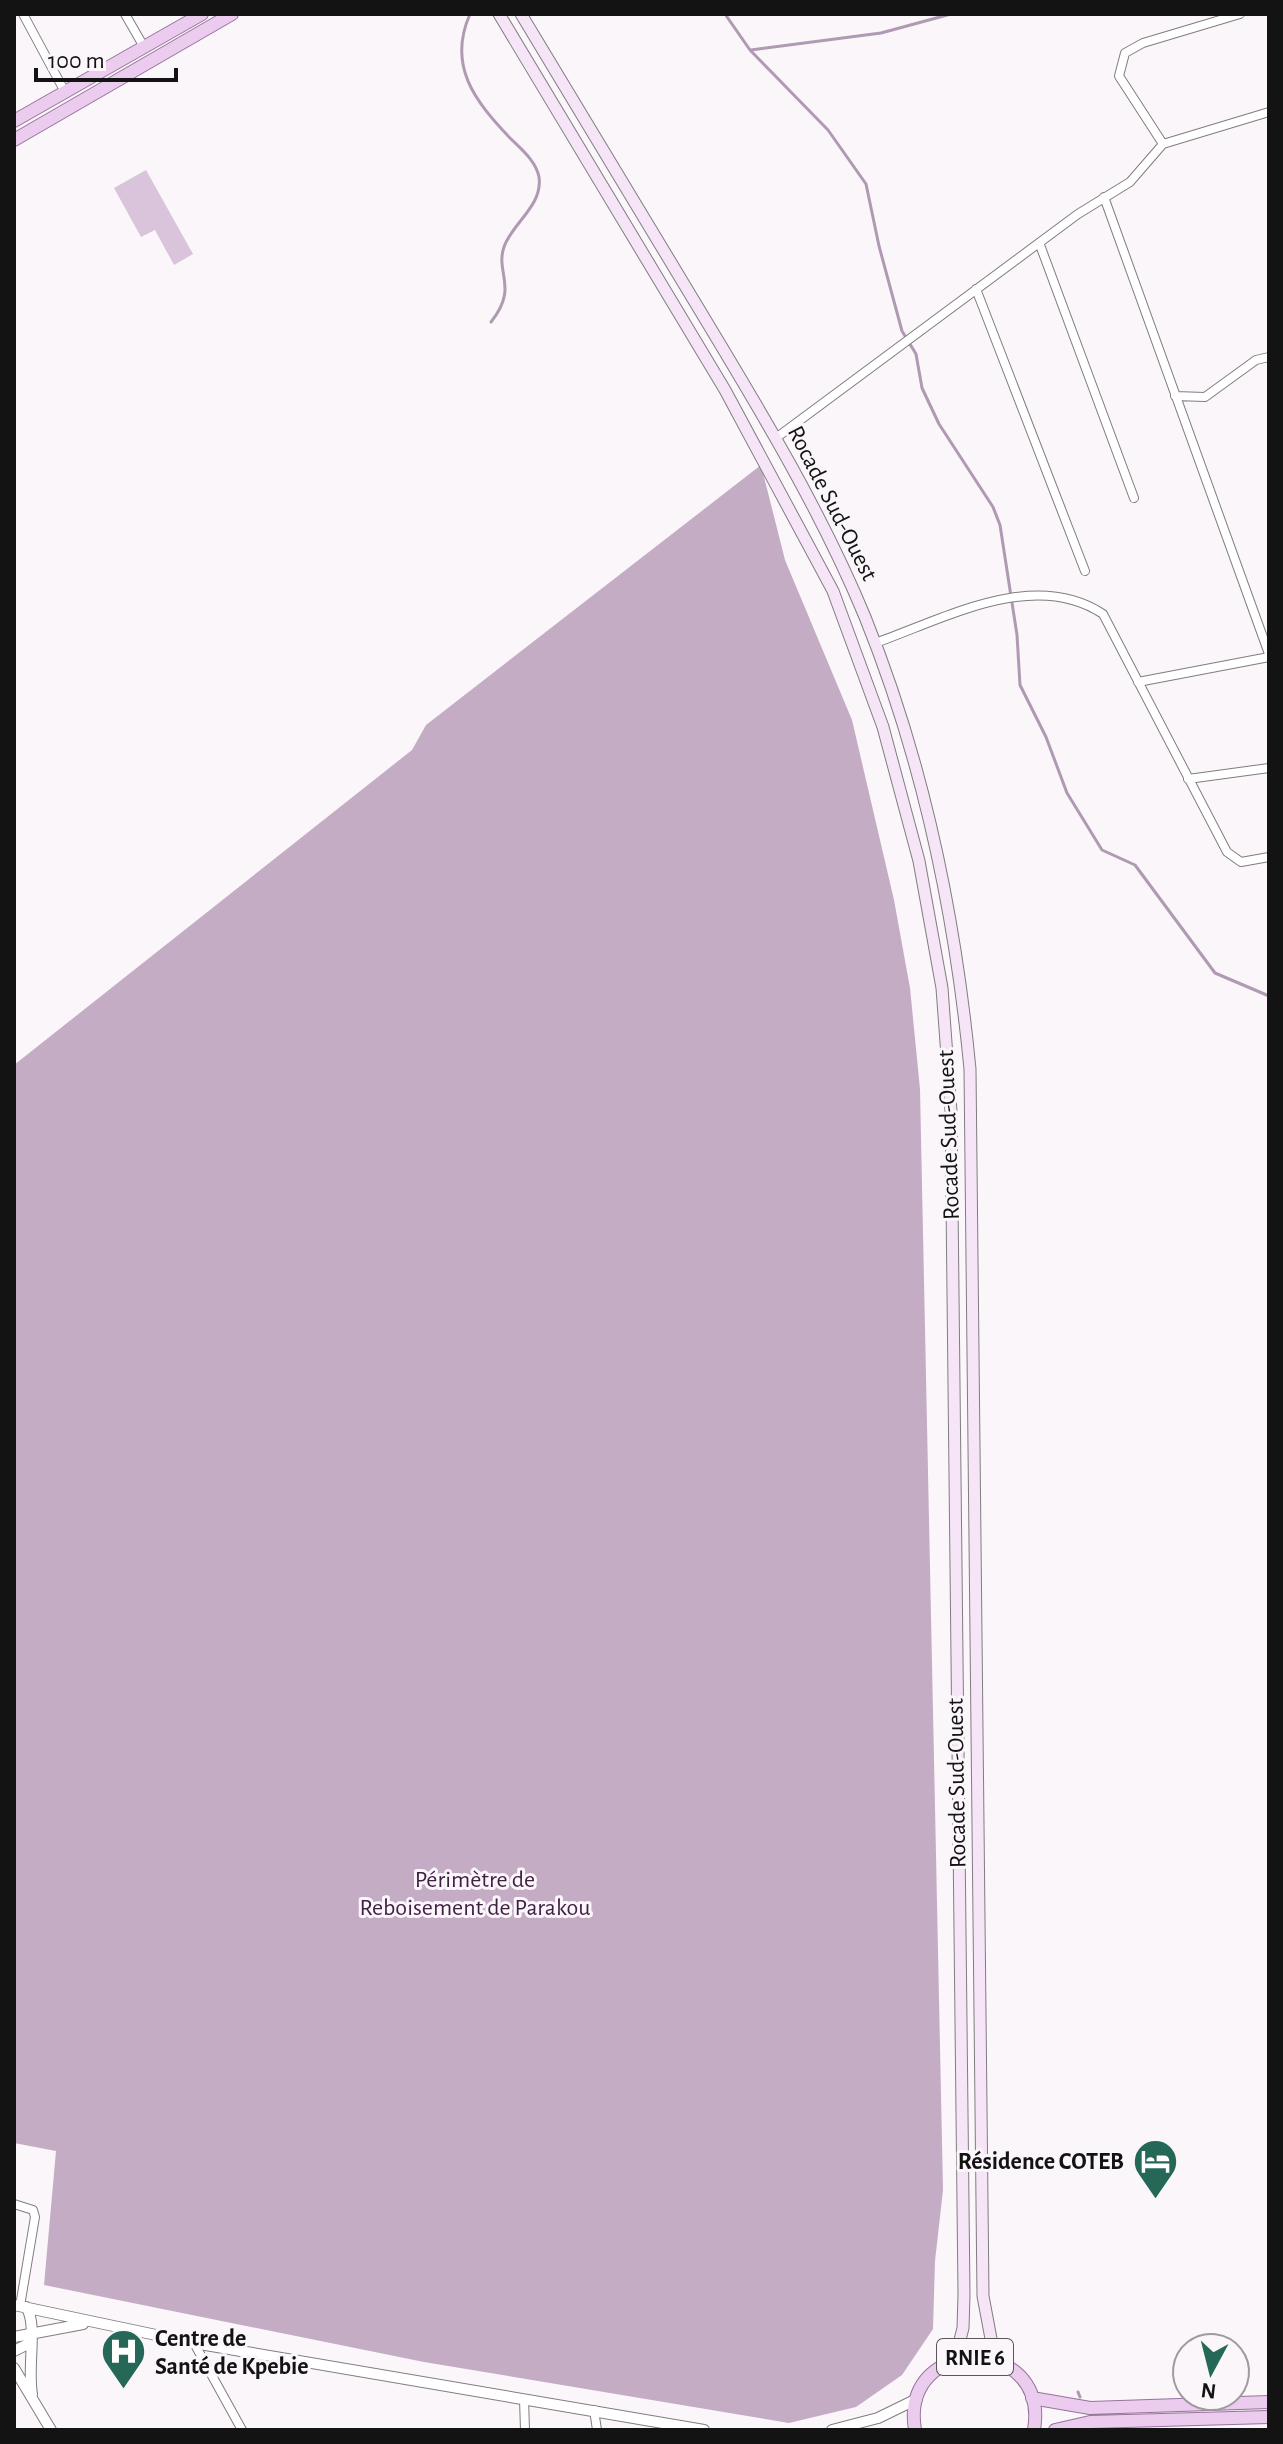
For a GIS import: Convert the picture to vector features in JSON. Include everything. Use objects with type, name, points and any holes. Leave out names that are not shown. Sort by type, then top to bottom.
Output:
[{"type":"main road","points":[[14,121],[202,14]]},
{"type":"main road","points":[[14,140],[232,14]]},
{"type":"main road","name":"Rocade Sud-Ouest","points":[[499,14],[725,390],[833,591],[883,727],[922,875],[942,988],[951,1111],[964,2318],[955,2360]]},
{"type":"main road","name":"Rocade Sud-Ouest","points":[[521,14],[776,438],[846,574],[875,643],[913,753],[944,878],[962,987],[970,1069],[983,2296],[995,2360]]},
{"type":"main road","name":"RNIE 6","points":[[915,2430],[917,2399],[928,2378],[955,2360],[971,2357],[995,2360],[1018,2375],[1032,2398],[1034,2430]]},
{"type":"main road","name":"RNIE 6","points":[[1032,2398],[1064,2406],[1090,2408],[1269,2402]]},
{"type":"main road","points":[[1055,2430],[1090,2422],[1269,2417]]},
{"type":"street","points":[[23,14],[65,92]]},
{"type":"street","points":[[125,14],[144,47]]},
{"type":"street","points":[[1163,144],[1119,76],[1125,53],[1143,43],[1240,14]]},
{"type":"street","points":[[776,438],[976,289],[1104,197],[1130,182],[1163,144],[1269,112]]},
{"type":"street","points":[[1104,197],[1269,655],[1138,682]]},
{"type":"street","points":[[1040,245],[1134,498]]},
{"type":"street","points":[[976,289],[1085,571]]},
{"type":"street","points":[[1175,396],[1205,397],[1256,360],[1269,357]]},
{"type":"street","points":[[875,643],[997,601],[1052,594],[1070,597],[1103,614],[1232,858],[1241,862],[1269,857]]},
{"type":"street","points":[[1188,779],[1269,768]]},
{"type":"street","points":[[14,2204],[33,2210],[35,2217],[20,2306]]},
{"type":"street","points":[[20,2306],[93,2324],[194,2343],[704,2430]]},
{"type":"street","points":[[20,2306],[33,2318],[28,2366],[32,2394]]},
{"type":"street","points":[[14,2351],[31,2338],[69,2325],[93,2324]]},
{"type":"street","points":[[14,2337],[31,2338]]},
{"type":"street","points":[[194,2343],[242,2430]]},
{"type":"street","points":[[14,2368],[51,2430]]},
{"type":"street","points":[[524,2399],[525,2430]]},
{"type":"street","points":[[832,2430],[878,2418],[917,2399]]},
{"type":"street","points":[[594,2410],[597,2430]]},
{"type":"street","points":[[1206,2430],[1216,2417]]},
{"type":"shaded area","points":[[146,170],[193,254],[174,265],[155,230],[141,237],[114,188]]},
{"type":"green space","name":"Périmètre de Reboisement de Parakou","points":[[761,465],[785,560],[852,720],[894,900],[910,988],[920,1089],[943,2190],[935,2261],[933,2329],[902,2375],[856,2407],[789,2423],[424,2362],[44,2285],[56,2151],[14,2143],[14,1065],[412,750],[426,725]]},
{"type":"waterway","points":[[470,14],[462,50],[468,82],[497,124],[531,161],[539,177],[532,206],[504,247],[504,299],[491,322]]},
{"type":"waterway","points":[[725,14],[750,50],[828,130],[866,184],[902,331],[916,354],[922,388],[939,424],[993,507],[1000,525],[1017,635],[1020,685],[1046,737],[1067,793],[1102,850],[1135,865],[1215,973],[1269,996]]},
{"type":"waterway","points":[[751,50],[881,33],[951,14]]},
{"type":"waterway","points":[[1078,2392],[1080,2397]]},
{"type":"place","name":"Résidence COTEB","points":[[1155,2200]]},
{"type":"place","name":"Centre de Santé de Kpebie","points":[[124,2391]]}]
